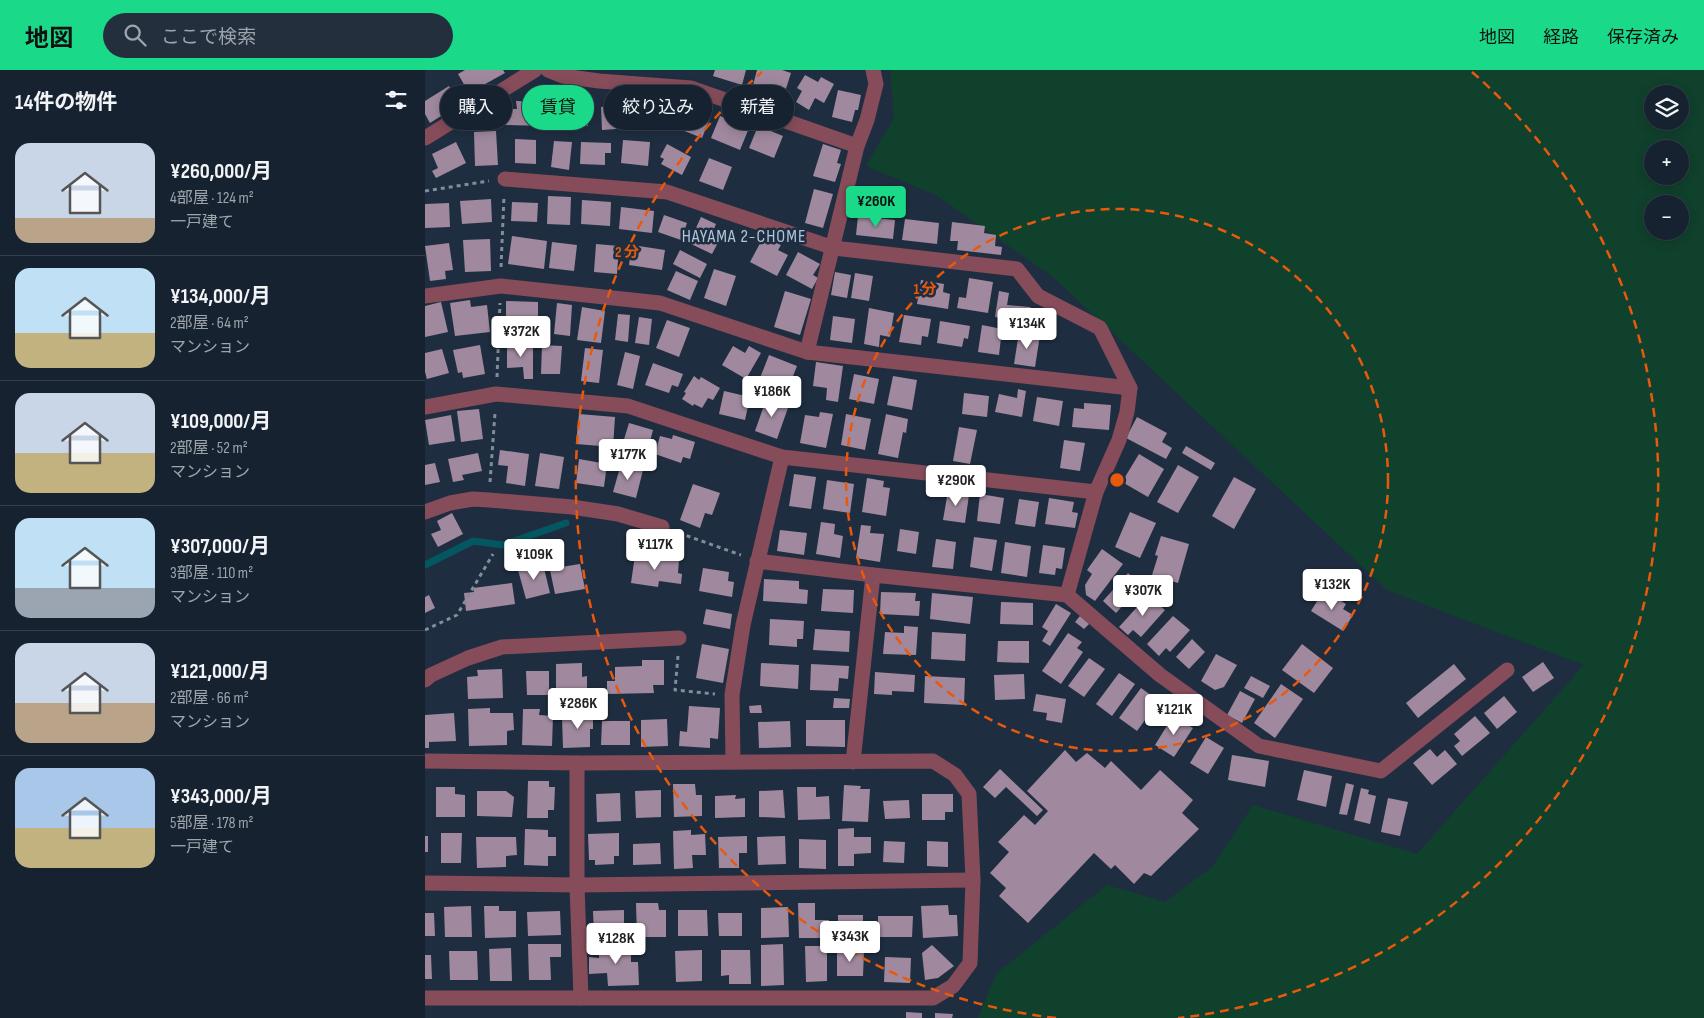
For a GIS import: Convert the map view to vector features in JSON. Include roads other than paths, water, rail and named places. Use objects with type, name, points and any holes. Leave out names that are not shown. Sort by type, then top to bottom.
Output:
[{"type":"street","points":[[425,138],[535,70]]},
{"type":"street","points":[[548,70],[563,76],[599,81],[691,88],[857,146]]},
{"type":"street","points":[[807,352],[834,248],[857,146],[867,120],[877,84],[873,70]]},
{"type":"street","points":[[505,179],[667,192],[834,248],[1017,269],[1038,296],[1100,328],[1130,388],[1127,412],[1119,440],[1096,492],[1067,595]]},
{"type":"street","points":[[425,296],[501,286],[660,304],[807,352],[1130,388]]},
{"type":"street","points":[[425,407],[496,394],[628,406],[782,457],[1096,492]]},
{"type":"street","points":[[733,761],[732,695],[743,625],[782,457]]},
{"type":"street","points":[[425,512],[450,503],[473,499],[572,507],[618,514],[662,526]]},
{"type":"street","points":[[757,560],[873,575],[1067,595],[1161,675],[1259,746],[1381,771],[1507,670]]},
{"type":"street","points":[[853,762],[873,575]]},
{"type":"street","points":[[425,680],[431,675],[468,658],[502,647],[679,638]]},
{"type":"street","points":[[425,760],[577,763],[933,761],[955,775],[969,794],[973,880],[970,963],[953,986],[933,998],[425,998]]},
{"type":"street","points":[[577,763],[577,886],[581,998]]},
{"type":"street","points":[[425,883],[577,886],[973,880]]},
{"type":"waterway","points":[[425,565],[473,541],[503,545],[566,523]]},
{"type":"district","name":"HAYAMA 2-CHOME","points":[[744,236]]}]
